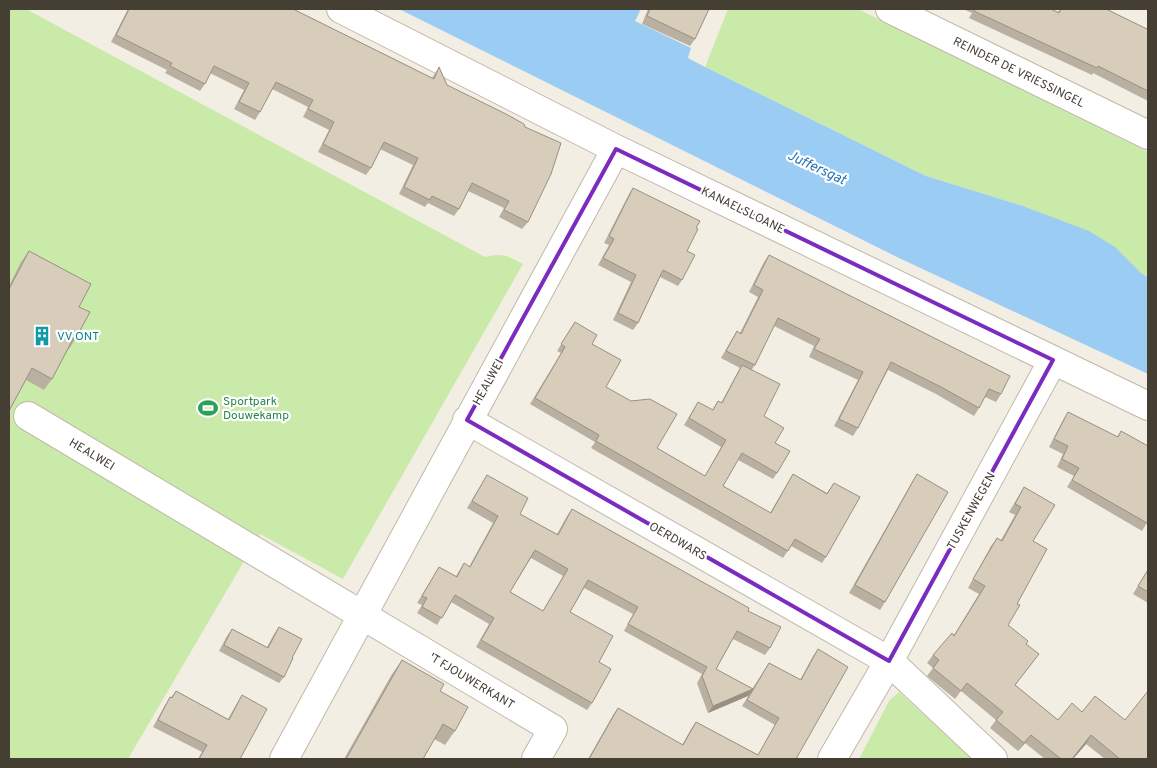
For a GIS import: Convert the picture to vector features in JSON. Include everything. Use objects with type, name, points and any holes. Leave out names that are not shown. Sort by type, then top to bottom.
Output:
[{"type":"street","name":"KANAELSLOANE","points":[[341,9],[616,149],[1148,406]]},
{"type":"street","name":"REINDER DE VRIESSINGEL","points":[[890,9],[1148,135]]},
{"type":"street","name":"HEALWEI","points":[[284,759],[616,149]]},
{"type":"street","name":"TUSKENWEGEN","points":[[832,759],[889,661],[1053,360]]},
{"type":"street","name":"HEALWEI","points":[[28,416],[362,615]]},
{"type":"street","name":"OERDWARS","points":[[467,420],[889,661]]},
{"type":"street","name":"'T FJOUWERKANT","points":[[362,615],[553,729],[536,759]]},
{"type":"street","points":[[889,661],[993,759]]},
{"type":"highlighted area","points":[[616,149],[1053,360],[889,661],[467,420]]},
{"type":"green space","name":"Sportpark Douwekamp","points":[[9,9],[26,9],[485,257],[504,256],[523,264],[343,579],[260,534],[128,759],[9,759]]},
{"type":"green space","points":[[728,9],[858,9],[1148,152],[1148,278],[1020,205],[926,176],[705,67]]},
{"type":"green space","points":[[899,692],[972,759],[859,759],[889,701]]},
{"type":"water","name":"Juffersgat","points":[[399,9],[641,9],[635,21],[691,48],[688,58],[705,67],[926,176],[1020,205],[1089,231],[1115,247],[1148,278],[1148,374],[899,258]]},
{"type":"building","points":[[129,9],[293,9],[434,79],[439,67],[447,85],[506,114],[524,124],[525,127],[561,143],[551,174],[528,222],[504,210],[509,201],[472,183],[459,209],[432,196],[430,200],[404,187],[418,158],[384,142],[371,168],[323,144],[334,122],[308,109],[313,100],[276,82],[260,112],[239,102],[249,83],[214,66],[205,84],[170,66],[172,63],[116,35]]},
{"type":"building","points":[[650,9],[709,9],[695,39],[647,16]]},
{"type":"building","points":[[975,9],[1051,9],[1059,13],[1061,9],[1106,9],[1148,28],[1148,91],[1098,66],[1097,68],[974,11]]},
{"type":"building","points":[[633,188],[700,221],[687,251],[695,255],[682,280],[663,270],[638,323],[618,313],[636,275],[603,258],[614,239],[609,236]]},
{"type":"building","name":"VV ONT","points":[[29,251],[91,284],[79,307],[90,312],[76,338],[74,337],[52,379],[32,368],[9,411],[9,289]]},
{"type":"building","points":[[769,255],[1010,376],[1001,394],[989,389],[979,408],[891,362],[858,428],[839,419],[863,372],[814,349],[820,339],[778,318],[755,365],[726,351],[737,331],[741,334],[763,290],[754,285]]},
{"type":"building","points":[[575,322],[597,335],[592,344],[621,360],[606,387],[631,401],[650,399],[677,414],[657,448],[705,476],[726,440],[689,418],[698,402],[713,410],[718,401],[722,403],[742,365],[780,384],[764,416],[784,428],[775,443],[790,451],[777,473],[742,453],[723,486],[771,513],[793,474],[827,494],[834,483],[860,497],[826,557],[795,539],[788,551],[596,441],[599,435],[535,398],[565,347],[561,344]]},
{"type":"building","points":[[1068,412],[1118,437],[1121,431],[1148,446],[1147,523],[1072,480],[1079,468],[1062,459],[1068,446],[1054,439]]},
{"type":"building","points":[[917,474],[948,492],[885,602],[855,585]]},
{"type":"building","points":[[487,475],[528,498],[520,514],[558,535],[572,509],[749,608],[748,611],[781,627],[770,648],[737,631],[716,669],[753,689],[713,706],[702,676],[707,667],[628,624],[638,607],[588,580],[570,612],[613,636],[599,662],[611,669],[592,703],[481,640],[494,618],[455,595],[442,618],[422,607],[427,598],[422,596],[439,567],[457,577],[464,563],[470,567],[498,516],[472,501]],"holes":[[[535,550],[568,569],[543,611],[510,592]]]},
{"type":"building","points":[[1024,487],[1055,505],[1033,541],[1047,549],[1017,604],[1020,605],[1008,625],[1028,641],[1026,644],[1039,654],[1015,685],[1058,720],[1072,703],[1082,712],[1095,696],[1125,720],[1148,691],[1148,759],[1120,759],[1091,735],[1072,759],[1061,759],[1031,735],[1024,743],[996,720],[1003,712],[967,683],[961,691],[933,668],[939,660],[933,655],[952,633],[954,636],[985,586],[973,579],[997,538],[1002,541],[1021,507],[1015,504]]},
{"type":"building","points":[[1148,570],[1148,592],[1138,586]]},
{"type":"building","points":[[279,627],[302,639],[284,677],[224,645],[232,629],[268,648]]},
{"type":"building","points":[[818,649],[848,667],[796,759],[589,759],[618,708],[683,745],[696,722],[758,755],[779,718],[747,700],[769,663],[801,680]]},
{"type":"building","points":[[402,660],[444,684],[440,691],[468,707],[455,731],[443,724],[423,759],[346,759]]},
{"type":"building","points":[[176,691],[229,720],[242,695],[267,709],[240,759],[199,759],[207,745],[158,720],[170,697],[172,698]]},
{"type":"place","name":"VV ONT","points":[[42,336]]},
{"type":"place","name":"Sportpark Douwekamp","points":[[208,408]]}]
